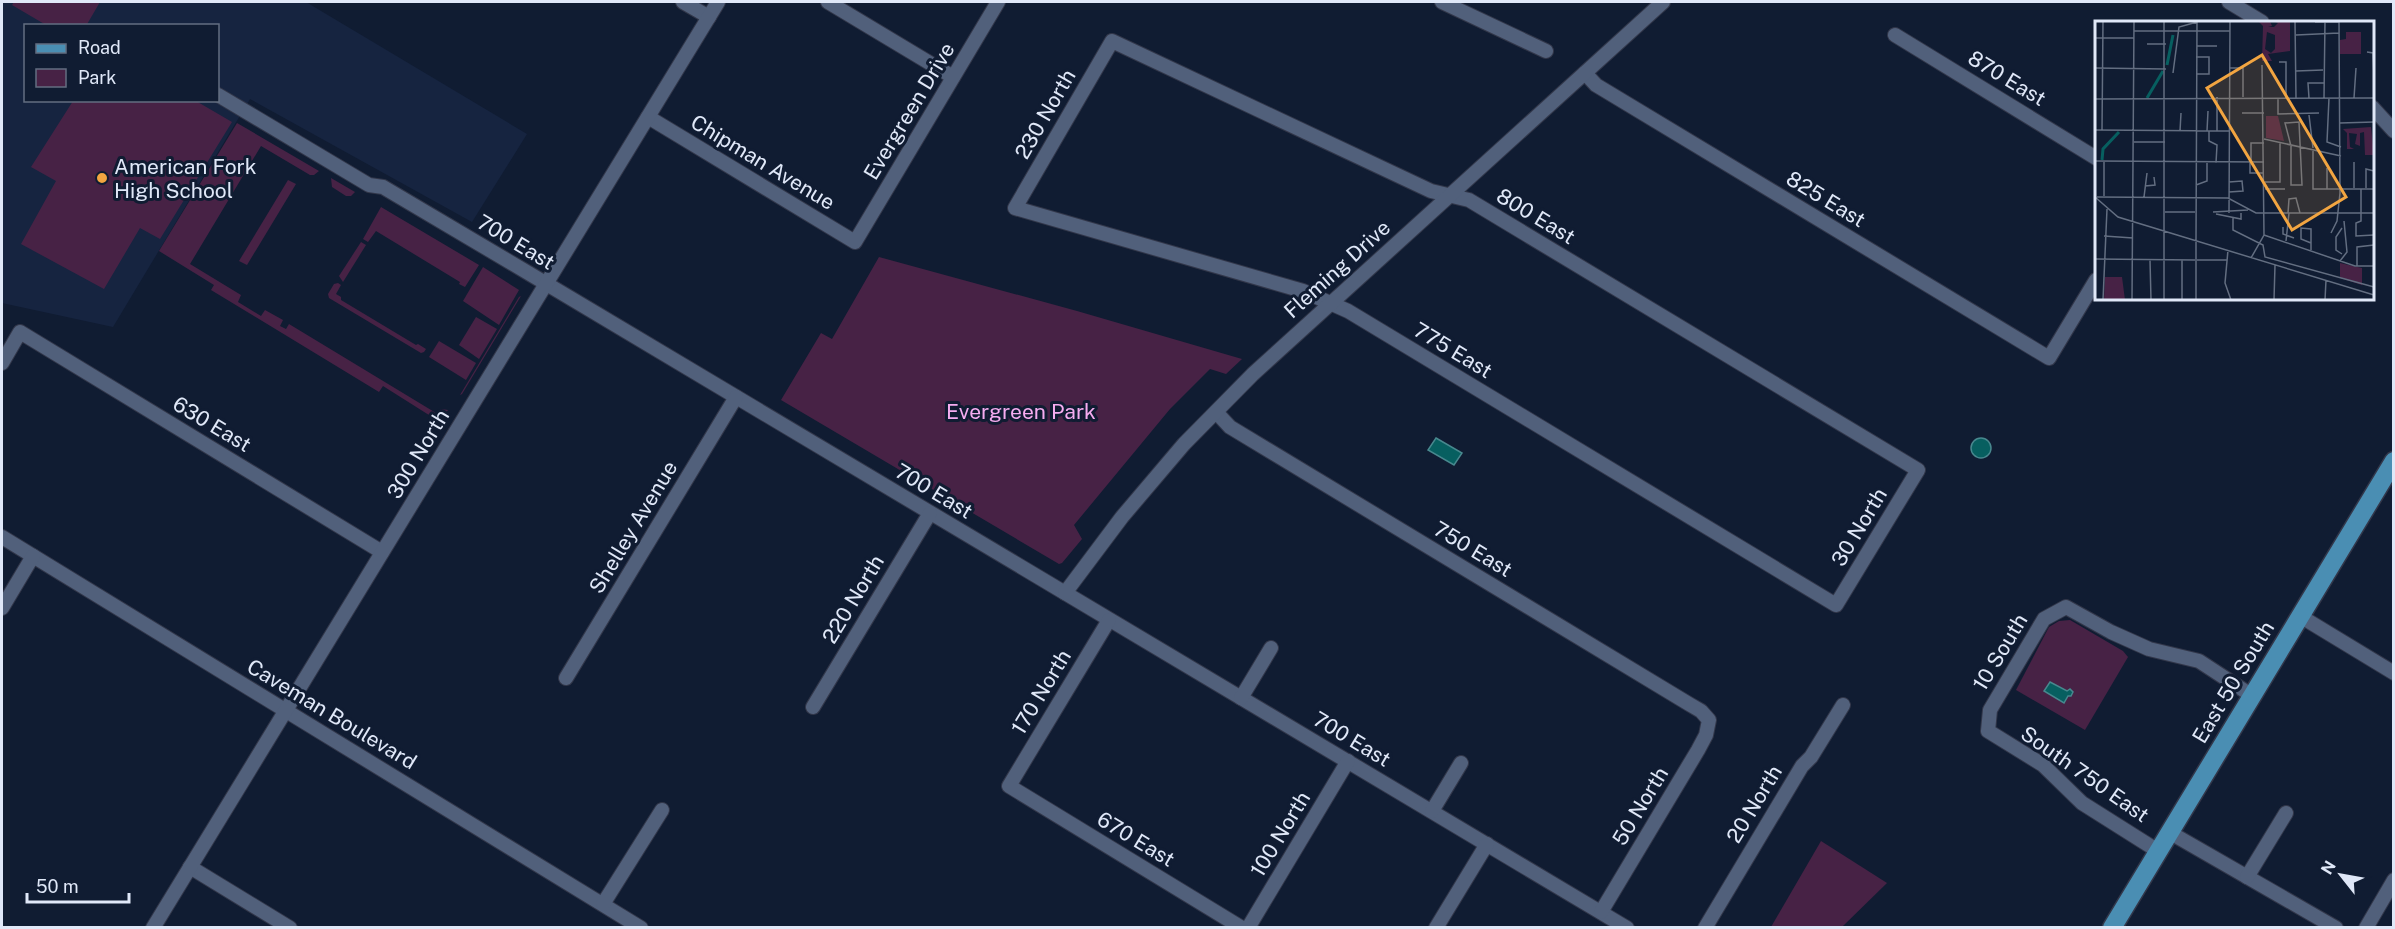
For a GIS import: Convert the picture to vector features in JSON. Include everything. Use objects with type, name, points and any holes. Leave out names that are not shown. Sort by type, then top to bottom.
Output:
[{"type":"main road","name":"East 50 South","points":[[2112,927],[2394,461]]},
{"type":"street","points":[[683,2],[709,17]]},
{"type":"street","name":"300 North","points":[[153,927],[718,2]]},
{"type":"street","points":[[828,2],[953,77]]},
{"type":"street","name":"Evergreen Drive","points":[[855,242],[998,2]]},
{"type":"street","points":[[1442,2],[1546,51]]},
{"type":"street","name":"Fleming Drive","points":[[1065,593],[1128,510],[1184,444],[1216,412],[1331,303],[1663,2]]},
{"type":"street","points":[[2229,2],[2260,21]]},
{"type":"street","name":"870 East","points":[[1895,35],[2095,157]]},
{"type":"street","name":"800 East","points":[[1112,41],[1431,191],[1469,200],[1918,470]]},
{"type":"street","name":"230 North","points":[[1015,208],[1112,41]]},
{"type":"street","name":"825 East","points":[[1586,73],[1596,86],[2049,358],[2095,283]]},
{"type":"street","name":"700 East","points":[[219,96],[369,185],[383,187],[1627,927]]},
{"type":"street","points":[[2374,108],[2394,131]]},
{"type":"street","name":"Chipman Avenue","points":[[648,117],[855,242]]},
{"type":"street","name":"775 East","points":[[1015,208],[1303,291],[1348,311],[1836,605]]},
{"type":"street","name":"630 East","points":[[2,363],[20,332],[382,552]]},
{"type":"street","name":"Shelley Avenue","points":[[566,678],[736,397]]},
{"type":"street","name":"750 East","points":[[1216,412],[1230,427],[1689,704],[1709,720]]},
{"type":"street","name":"30 North","points":[[1836,605],[1918,470]]},
{"type":"street","name":"220 North","points":[[813,707],[930,513]]},
{"type":"street","name":"Caveman Boulevard","points":[[2,537],[640,927]]},
{"type":"street","points":[[2,608],[33,556]]},
{"type":"street","name":"10 South","points":[[1988,731],[1990,710],[2044,619],[2066,607],[2111,632],[2149,649],[2199,661],[2251,695]]},
{"type":"street","points":[[2300,616],[2394,673]]},
{"type":"street","name":"170 North","points":[[1009,786],[1109,620]]},
{"type":"street","points":[[1241,698],[1271,648]]},
{"type":"street","name":"20 North","points":[[1704,927],[1802,766],[1811,757],[1843,705]]},
{"type":"street","name":"50 North","points":[[1600,912],[1698,750],[1706,735],[1709,720]]},
{"type":"street","name":"South 750 East","points":[[1988,731],[2043,765],[2082,803],[2158,851]]},
{"type":"street","name":"100 North","points":[[1248,927],[1348,761]]},
{"type":"street","points":[[1432,811],[1461,763]]},
{"type":"street","name":"670 East","points":[[1009,786],[1242,927]]},
{"type":"street","points":[[603,904],[662,810]]},
{"type":"street","points":[[2247,877],[2286,813]]},
{"type":"street","name":"South 750 East","points":[[2169,832],[2247,877],[2319,923],[2336,927]]},
{"type":"street","points":[[1437,927],[1487,844]]},
{"type":"street","points":[[190,867],[290,927]]},
{"type":"street","points":[[2366,927],[2394,880]]},
{"type":"shaded area","name":"American Fork High School","points":[[2,2],[306,2],[527,134],[472,222],[250,99],[113,327],[2,303]]},
{"type":"shaded area","points":[[1436,438],[1462,453],[1454,465],[1428,450]]},
{"type":"shaded area","points":[[1981,438],[1988,441],[1991,448],[1988,455],[1981,458],[1974,455],[1971,448],[1974,441]]},
{"type":"shaded area","points":[[2050,682],[2073,692],[2064,703],[2044,691]]},
{"type":"green space","points":[[14,2],[100,2],[87,24],[44,24],[12,5]]},
{"type":"green space","points":[[72,102],[198,102],[232,122],[160,239],[140,228],[104,289],[21,244],[56,181],[31,167]]},
{"type":"green space","points":[[237,123],[319,171],[310,175],[261,146],[190,264],[241,295],[238,302],[261,316],[265,310],[283,320],[280,326],[286,329],[289,324],[436,413],[441,409],[448,410],[440,422],[383,386],[379,392],[211,290],[214,285],[159,251]]},
{"type":"green space","points":[[331,178],[355,192],[351,196],[346,196],[332,187]]},
{"type":"green space","points":[[288,180],[296,184],[247,265],[239,261]]},
{"type":"green space","points":[[381,207],[479,265],[465,287],[376,231],[368,242],[363,239]]},
{"type":"green space","points":[[361,242],[366,245],[343,282],[339,276]]},
{"type":"green space","name":"Evergreen Park","points":[[879,257],[1242,359],[1226,374],[1210,369],[1170,409],[1074,525],[1082,539],[1059,564],[781,400],[821,333],[832,339]]},
{"type":"green space","points":[[483,267],[519,290],[499,325],[463,301]]},
{"type":"green space","points":[[334,284],[341,285],[336,294],[341,297],[341,300],[426,349],[424,352],[421,353],[329,298],[328,294]]},
{"type":"green space","points":[[521,296],[462,394],[460,395],[519,297]]},
{"type":"green space","points":[[476,317],[497,329],[479,359],[459,345]]},
{"type":"green space","points":[[439,341],[476,363],[466,380],[429,357]]},
{"type":"green space","points":[[2070,620],[2123,651],[2128,657],[2085,730],[2016,690],[2049,627],[2059,621]]},
{"type":"green space","points":[[1821,841],[1887,883],[1842,927],[1771,927]]},
{"type":"place","name":"American Fork High School","points":[[102,178]]}]
